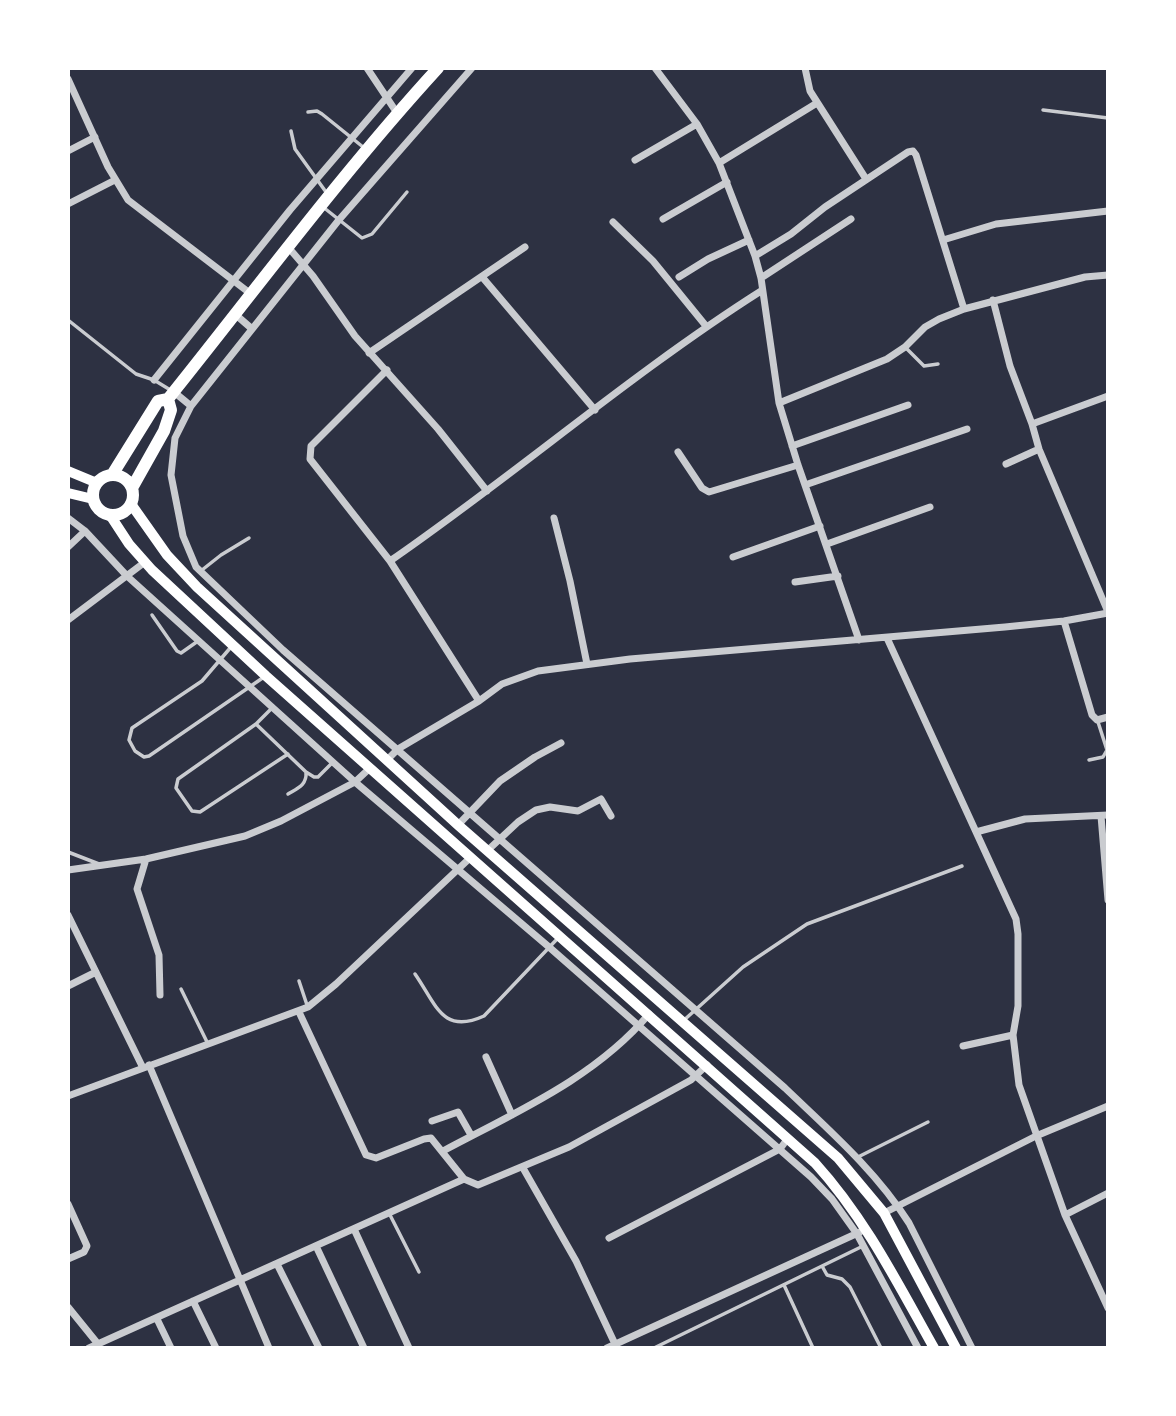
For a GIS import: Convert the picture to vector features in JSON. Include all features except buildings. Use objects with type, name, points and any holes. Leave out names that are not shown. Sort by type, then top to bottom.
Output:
[{"type":"highway","points":[[112,475],[135,434],[158,401],[171,396],[325,201],[397,113],[438,68]]},
{"type":"highway","points":[[135,483],[112,475],[97,482],[93,499],[99,510],[118,515],[131,505],[135,483],[164,431],[171,410],[171,396]]},
{"type":"main road","points":[[68,471],[97,482]]},
{"type":"main road","points":[[68,493],[93,499]]},
{"type":"main road","points":[[131,505],[167,555],[197,587],[236,623],[279,654],[458,825],[838,1158],[884,1213],[956,1348]]},
{"type":"main road","points":[[110,515],[145,562],[266,676],[816,1163],[839,1189],[934,1348]]},
{"type":"street","points":[[366,68],[397,113]]},
{"type":"street","points":[[154,380],[351,137],[412,68]]},
{"type":"street","points":[[472,68],[338,221],[191,406],[174,438],[171,475],[183,536],[196,567],[244,612],[279,654],[398,749],[785,1088],[858,1157],[909,1223],[972,1348]]},
{"type":"street","points":[[655,68],[697,124],[719,163],[755,256],[761,278],[779,403],[804,485],[859,640]]},
{"type":"street","points":[[805,68],[807,85],[866,179]]},
{"type":"street","points":[[68,79],[122,192],[139,209],[252,295]]},
{"type":"street","points":[[719,163],[817,103]]},
{"type":"street","points":[[635,160],[697,124]]},
{"type":"street","points":[[68,151],[95,137]]},
{"type":"street","points":[[755,256],[791,234],[866,179],[913,151],[964,309]]},
{"type":"street","points":[[68,204],[115,180]]},
{"type":"street","points":[[663,219],[727,182]]},
{"type":"street","points":[[943,240],[996,224],[1108,211]]},
{"type":"street","points":[[761,278],[851,219]]},
{"type":"street","points":[[613,222],[653,261],[705,326]]},
{"type":"street","points":[[680,277],[708,259],[749,240]]},
{"type":"street","points":[[288,247],[369,353],[438,429],[487,491]]},
{"type":"street","points":[[369,353],[525,247]]},
{"type":"street","points":[[779,403],[887,359],[905,347],[925,327],[964,309],[1085,277],[1108,275]]},
{"type":"street","points":[[482,278],[595,410]]},
{"type":"street","points":[[390,561],[705,326],[761,290]]},
{"type":"street","points":[[387,760],[398,749],[479,701],[502,684],[538,671],[587,664],[1064,621],[1108,612],[1039,449],[1010,366],[993,300]]},
{"type":"street","points":[[236,315],[251,328]]},
{"type":"street","points":[[387,370],[311,446],[309,456],[390,561],[479,701]]},
{"type":"street","points":[[171,396],[191,406]]},
{"type":"street","points":[[1032,424],[1108,396]]},
{"type":"street","points":[[792,446],[908,405]]},
{"type":"street","points":[[804,485],[967,429]]},
{"type":"street","points":[[1006,464],[1039,449]]},
{"type":"street","points":[[678,452],[702,488],[709,492],[798,465]]},
{"type":"street","points":[[827,544],[930,507]]},
{"type":"street","points":[[68,517],[85,531],[127,576],[355,782],[549,947],[811,1177],[862,1231],[863,1246],[918,1348]]},
{"type":"street","points":[[554,518],[587,664]]},
{"type":"street","points":[[733,557],[820,526]]},
{"type":"street","points":[[68,547],[85,531]]},
{"type":"street","points":[[68,620],[145,562]]},
{"type":"street","points":[[795,582],[838,576]]},
{"type":"street","points":[[236,623],[244,612]]},
{"type":"street","points":[[1064,621],[1092,715],[1097,720],[1108,717]]},
{"type":"street","points":[[887,638],[1017,924],[1018,1006],[1013,1035],[1019,1085],[1065,1216],[1108,1308]]},
{"type":"street","points":[[458,825],[500,781],[561,743]]},
{"type":"street","points":[[68,870],[146,859],[224,841],[265,828],[355,782],[370,768]]},
{"type":"street","points":[[487,851],[524,817],[542,808],[578,811],[601,799],[611,816]]},
{"type":"street","points":[[976,832],[1025,819],[1104,816],[1108,900]]},
{"type":"street","points":[[68,1097],[308,1007],[471,857]]},
{"type":"street","points":[[146,859],[137,889],[159,955],[160,995]]},
{"type":"street","points":[[68,915],[146,1066],[269,1348]]},
{"type":"street","points":[[68,986],[96,972]]},
{"type":"street","points":[[299,1012],[366,1155],[376,1158],[428,1138],[434,1140],[464,1179],[478,1185],[569,1147],[697,1076],[707,1065]]},
{"type":"street","points":[[443,1151],[575,1079],[604,1058],[649,1014]]},
{"type":"street","points":[[963,1046],[1013,1035]]},
{"type":"street","points":[[486,1057],[512,1115]]},
{"type":"street","points":[[884,1213],[1036,1136],[1108,1106]]},
{"type":"street","points":[[432,1121],[458,1112],[471,1135]]},
{"type":"street","points":[[609,1238],[780,1149],[788,1138]]},
{"type":"street","points":[[523,1168],[576,1261],[611,1346],[862,1231]]},
{"type":"street","points":[[89,1348],[464,1179]]},
{"type":"street","points":[[1065,1216],[1108,1193]]},
{"type":"street","points":[[68,1205],[87,1246],[84,1252],[68,1259]]},
{"type":"street","points":[[354,1229],[409,1348]]},
{"type":"street","points":[[316,1246],[365,1348]]},
{"type":"street","points":[[277,1264],[319,1348]]},
{"type":"street","points":[[1099,1288],[1108,1284]]},
{"type":"street","points":[[193,1301],[216,1348]]},
{"type":"street","points":[[68,1307],[98,1344]]},
{"type":"street","points":[[157,1319],[171,1348]]},
{"type":"lane","points":[[1043,110],[1108,118]]},
{"type":"lane","points":[[308,112],[317,111],[322,114],[368,151]]},
{"type":"lane","points":[[291,131],[295,149],[317,180],[325,201],[338,221],[362,238],[372,234],[407,192]]},
{"type":"lane","points":[[68,320],[136,374],[154,380],[171,396]]},
{"type":"lane","points":[[905,347],[924,366],[938,364]]},
{"type":"lane","points":[[200,571],[249,538]]},
{"type":"lane","points":[[152,615],[177,651],[181,653],[200,640]]},
{"type":"lane","points":[[233,645],[202,681],[132,728],[129,740],[139,755],[149,756],[266,676]]},
{"type":"lane","points":[[274,707],[256,724],[178,779],[176,788],[192,811],[200,811],[288,754]]},
{"type":"lane","points":[[1089,760],[1103,757],[1107,750],[1097,720]]},
{"type":"lane","points":[[256,724],[306,772],[318,777],[333,762]]},
{"type":"lane","points":[[288,794],[303,785],[307,778],[306,772]]},
{"type":"lane","points":[[68,852],[101,864]]},
{"type":"lane","points":[[681,1022],[743,967],[807,924],[962,866]]},
{"type":"lane","points":[[415,974],[445,1018],[455,1023],[470,1022],[484,1016],[560,937]]},
{"type":"lane","points":[[299,981],[308,1007]]},
{"type":"lane","points":[[181,989],[208,1044]]},
{"type":"lane","points":[[858,1157],[928,1122]]},
{"type":"lane","points":[[388,1211],[419,1272]]},
{"type":"lane","points":[[654,1348],[863,1246]]},
{"type":"lane","points":[[822,1266],[827,1275],[842,1279],[850,1287],[881,1348]]},
{"type":"lane","points":[[784,1285],[813,1348]]}]
